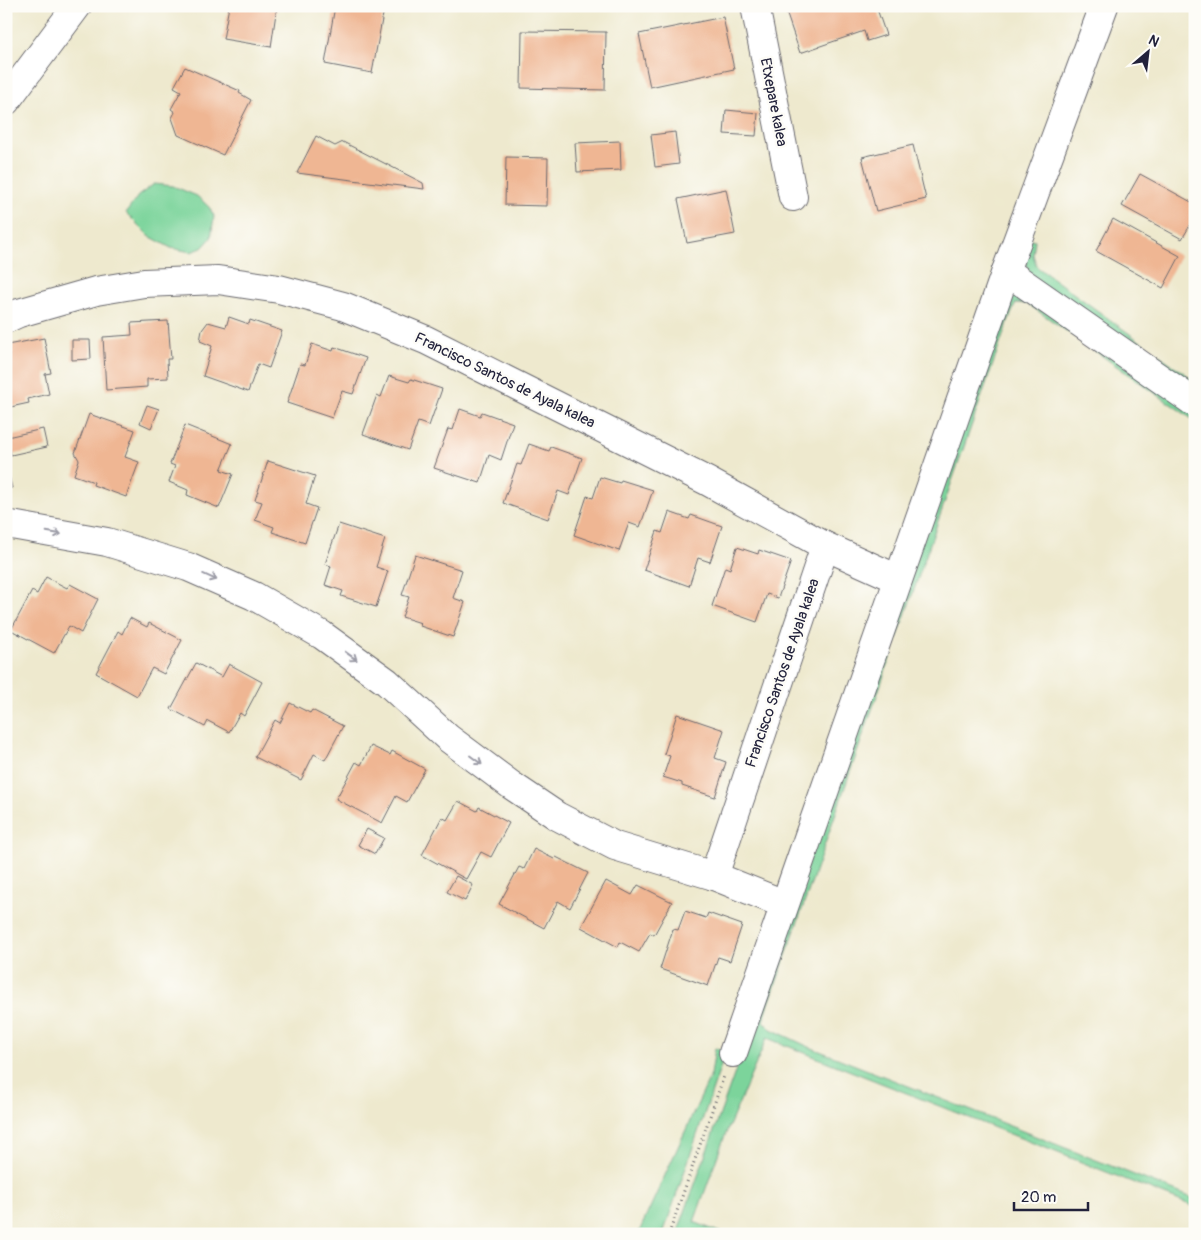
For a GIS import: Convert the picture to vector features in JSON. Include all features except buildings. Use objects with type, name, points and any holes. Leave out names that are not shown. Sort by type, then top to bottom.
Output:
[{"type":"street","points":[[6,101],[77,6]]},
{"type":"street","name":"Etxepare kalea","points":[[755,6],[793,197]]},
{"type":"street","points":[[733,1053],[1006,271],[1104,6]]},
{"type":"street","points":[[1006,271],[1195,403]]},
{"type":"street","name":"Francisco Santos de Ayala kalea","points":[[6,319],[19,312],[96,291],[144,284],[218,280],[279,289],[343,306],[444,349],[707,481],[825,546],[714,876]]},
{"type":"street","points":[[6,524],[108,542],[188,567],[254,596],[322,635],[387,682],[448,738],[511,786],[557,816],[615,846],[714,876],[784,904]]},
{"type":"street","points":[[825,546],[898,579]]},
{"type":"path","points":[[669,1234],[733,1053]]},
{"type":"green space","points":[[154,184],[173,186],[197,196],[209,207],[214,216],[211,238],[202,248],[191,252],[171,248],[149,236],[126,213],[138,196]]},
{"type":"green space","points":[[1030,239],[1035,240],[1033,255],[1037,267],[1195,381],[1195,394],[1037,282],[1025,262]]},
{"type":"green space","points":[[1022,289],[1195,410],[1195,421],[1028,304],[1016,303],[1007,324],[763,1021],[771,1029],[807,1046],[1195,1199],[1195,1207],[767,1038],[724,1138],[694,1222],[724,1234],[677,1234],[738,1064],[1005,295]]},
{"type":"green space","points":[[715,1048],[726,1051],[663,1234],[638,1234],[711,1075]]}]
